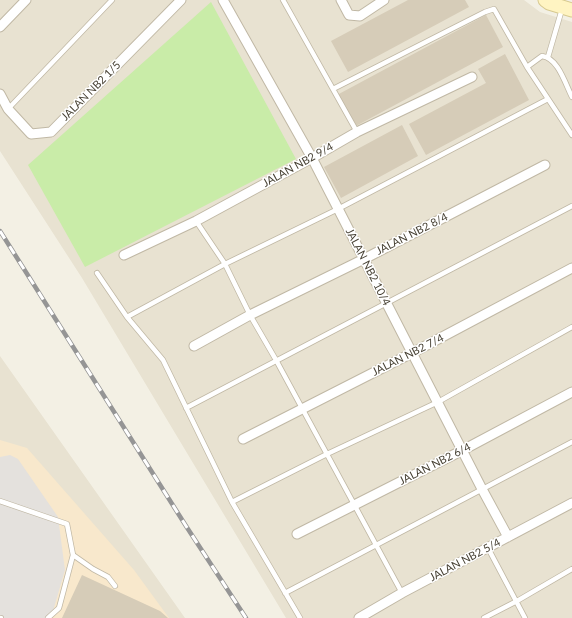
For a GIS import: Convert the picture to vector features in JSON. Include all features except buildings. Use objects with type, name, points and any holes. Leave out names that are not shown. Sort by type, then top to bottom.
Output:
[{"type":"street","points":[[0,27],[26,0]]},
{"type":"street","name":"JALAN NB2 1/5","points":[[0,94],[8,109],[31,134],[51,132],[181,0]]},
{"type":"street","name":"JALAN NB2 10/4","points":[[223,0],[312,158],[508,537]]},
{"type":"street","points":[[341,0],[349,15],[360,16],[384,0]]},
{"type":"street","points":[[544,0],[567,9]]},
{"type":"street","name":"JALAN NB2 9/4","points":[[124,255],[196,221],[357,132],[472,76]]},
{"type":"street","name":"JALAN NB2 8/4","points":[[194,346],[250,315],[364,259],[544,165]]},
{"type":"street","name":"JALAN NB2 7/4","points":[[243,439],[412,353],[572,268]]},
{"type":"street","name":"JALAN NB2 6/4","points":[[297,534],[463,450],[572,392]]},
{"type":"street","name":"JALAN NB2 5/4","points":[[359,618],[402,593],[572,503]]},
{"type":"lane","points":[[8,109],[112,0]]},
{"type":"lane","points":[[283,0],[357,132]]},
{"type":"lane","points":[[333,89],[485,12],[494,9],[527,67],[572,135]]},
{"type":"lane","points":[[548,57],[567,9]]},
{"type":"lane","points":[[527,67],[542,56],[548,57],[553,61],[558,69],[572,97]]},
{"type":"lane","points":[[127,316],[225,264],[338,209],[548,99]]},
{"type":"lane","points":[[186,408],[572,206]]},
{"type":"lane","points":[[196,221],[225,264],[250,315],[303,408],[402,593]]},
{"type":"lane","points":[[97,273],[127,316],[163,360],[232,502],[300,618]]},
{"type":"lane","points":[[232,502],[327,454],[438,402],[572,327]]},
{"type":"lane","points":[[285,593],[572,442]]},
{"type":"lane","points":[[0,501],[67,524],[73,555],[59,608],[48,618]]},
{"type":"lane","points":[[488,548],[525,618]]},
{"type":"lane","points":[[73,555],[93,569],[108,577],[115,586]]},
{"type":"lane","points":[[484,618],[517,601],[572,569]]},
{"type":"shaded area","points":[[0,0],[524,0],[540,12],[572,22],[572,618],[286,618],[82,278],[0,151]]},
{"type":"shaded area","points":[[0,356],[185,618],[0,618]]},
{"type":"shaded area","points":[[0,440],[27,448],[134,570],[169,618],[0,618]]},
{"type":"shaded area","points":[[10,455],[18,459],[58,517],[65,570],[51,618],[0,618],[0,457]]},
{"type":"green space","points":[[211,2],[296,159],[85,267],[28,165]]},
{"type":"railway","points":[[0,231],[186,526],[246,618]]}]
